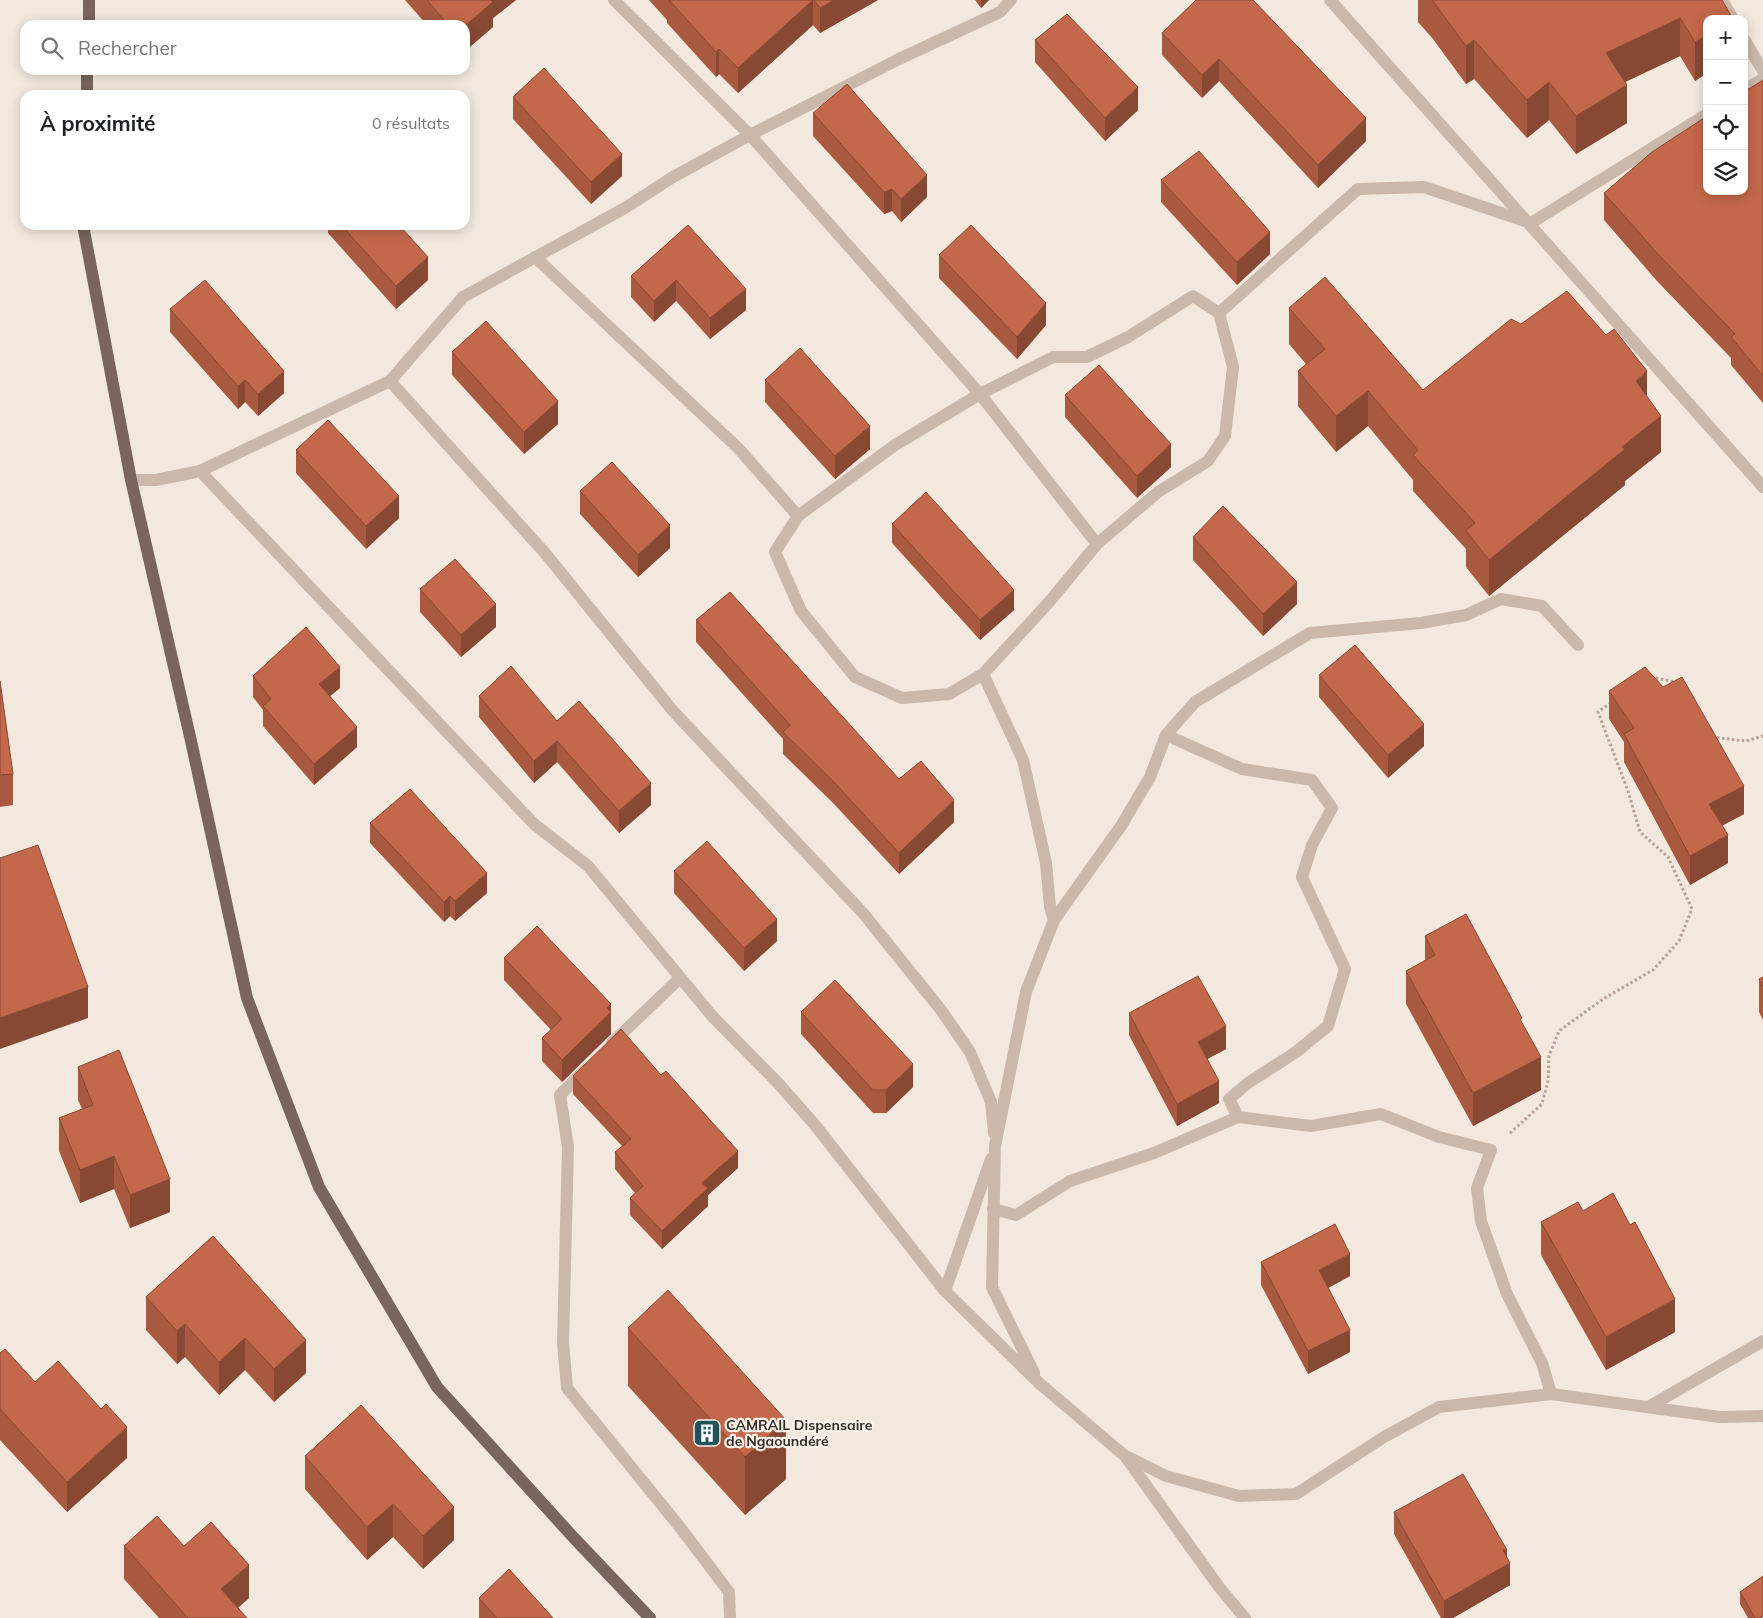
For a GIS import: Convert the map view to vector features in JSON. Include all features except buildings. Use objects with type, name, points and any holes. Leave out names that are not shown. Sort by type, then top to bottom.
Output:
[{"type":"main road","points":[[89,0],[89,20]]},
{"type":"main road","points":[[86,90],[87,75]]},
{"type":"main road","points":[[84,230],[131,480],[189,731],[247,998],[319,1187],[437,1387],[574,1538],[650,1618]]},
{"type":"street","points":[[614,0],[750,135],[980,394],[1097,544]]},
{"type":"street","points":[[131,480],[156,480],[200,471],[390,381],[463,297],[625,208],[673,178],[750,135],[899,59],[1000,12],[1010,0]]},
{"type":"street","points":[[1330,0],[1761,480]]},
{"type":"street","points":[[1722,0],[1731,15]]},
{"type":"street","points":[[1748,46],[1763,71]]},
{"type":"street","points":[[1748,88],[1763,79]]},
{"type":"street","points":[[1531,224],[1703,116]]},
{"type":"street","points":[[1219,312],[1358,189],[1424,187],[1531,224]]},
{"type":"street","points":[[535,257],[738,448],[798,516]]},
{"type":"street","points":[[1193,296],[1219,312],[1233,368],[1225,436],[1208,461],[1158,492],[1097,544],[1050,601],[984,674],[949,694],[902,698],[855,677],[801,612],[775,552],[798,516],[895,445],[980,394],[1054,357],[1087,357],[1128,337],[1193,296]]},
{"type":"street","points":[[390,381],[545,553],[673,711],[863,913],[941,1010],[970,1052],[991,1102],[995,1146],[992,1287],[1039,1383]]},
{"type":"street","points":[[200,471],[534,824],[588,866],[713,1018],[777,1082],[815,1124],[945,1291],[1039,1383],[1126,1456],[1166,1476],[1239,1496],[1296,1494],[1384,1436],[1439,1407],[1551,1394],[1650,1406],[1720,1418],[1763,1416]]},
{"type":"street","points":[[945,1291],[995,1146],[1026,992],[1054,920],[1121,826],[1150,777],[1166,735],[1195,702],[1310,633],[1421,623],[1466,615],[1501,598],[1542,606],[1578,645]]},
{"type":"street","points":[[984,674],[1023,760],[1046,863],[1050,907],[1054,920]]},
{"type":"street","points":[[1166,735],[1242,769],[1312,780],[1332,808],[1312,845],[1302,877],[1345,969],[1337,997],[1328,1026],[1296,1052],[1248,1082],[1229,1099],[1238,1116]]},
{"type":"street","points":[[680,978],[560,1095],[568,1147],[563,1343],[568,1388],[679,1526],[729,1592],[730,1618]]},
{"type":"street","points":[[993,1209],[1016,1215],[1070,1181],[1154,1153],[1238,1116],[1310,1126],[1381,1114],[1439,1137],[1491,1150],[1477,1188],[1481,1221],[1507,1294],[1542,1363],[1551,1394]]},
{"type":"street","points":[[1650,1406],[1763,1341]]},
{"type":"street","points":[[1126,1456],[1219,1586],[1246,1618]]},
{"type":"path","points":[[1646,680],[1652,676],[1674,680],[1679,686]]},
{"type":"path","points":[[1491,1150],[1542,1104],[1548,1081],[1549,1056],[1559,1031],[1603,999],[1653,970],[1679,941],[1692,909],[1668,857],[1640,832],[1628,791],[1598,712],[1619,697]]},
{"type":"path","points":[[1706,729],[1711,737],[1746,741],[1763,736]]},
{"type":"place","name":"CAMRAIL Dispensaire de Ngaoundéré","points":[[707,1433]]}]
